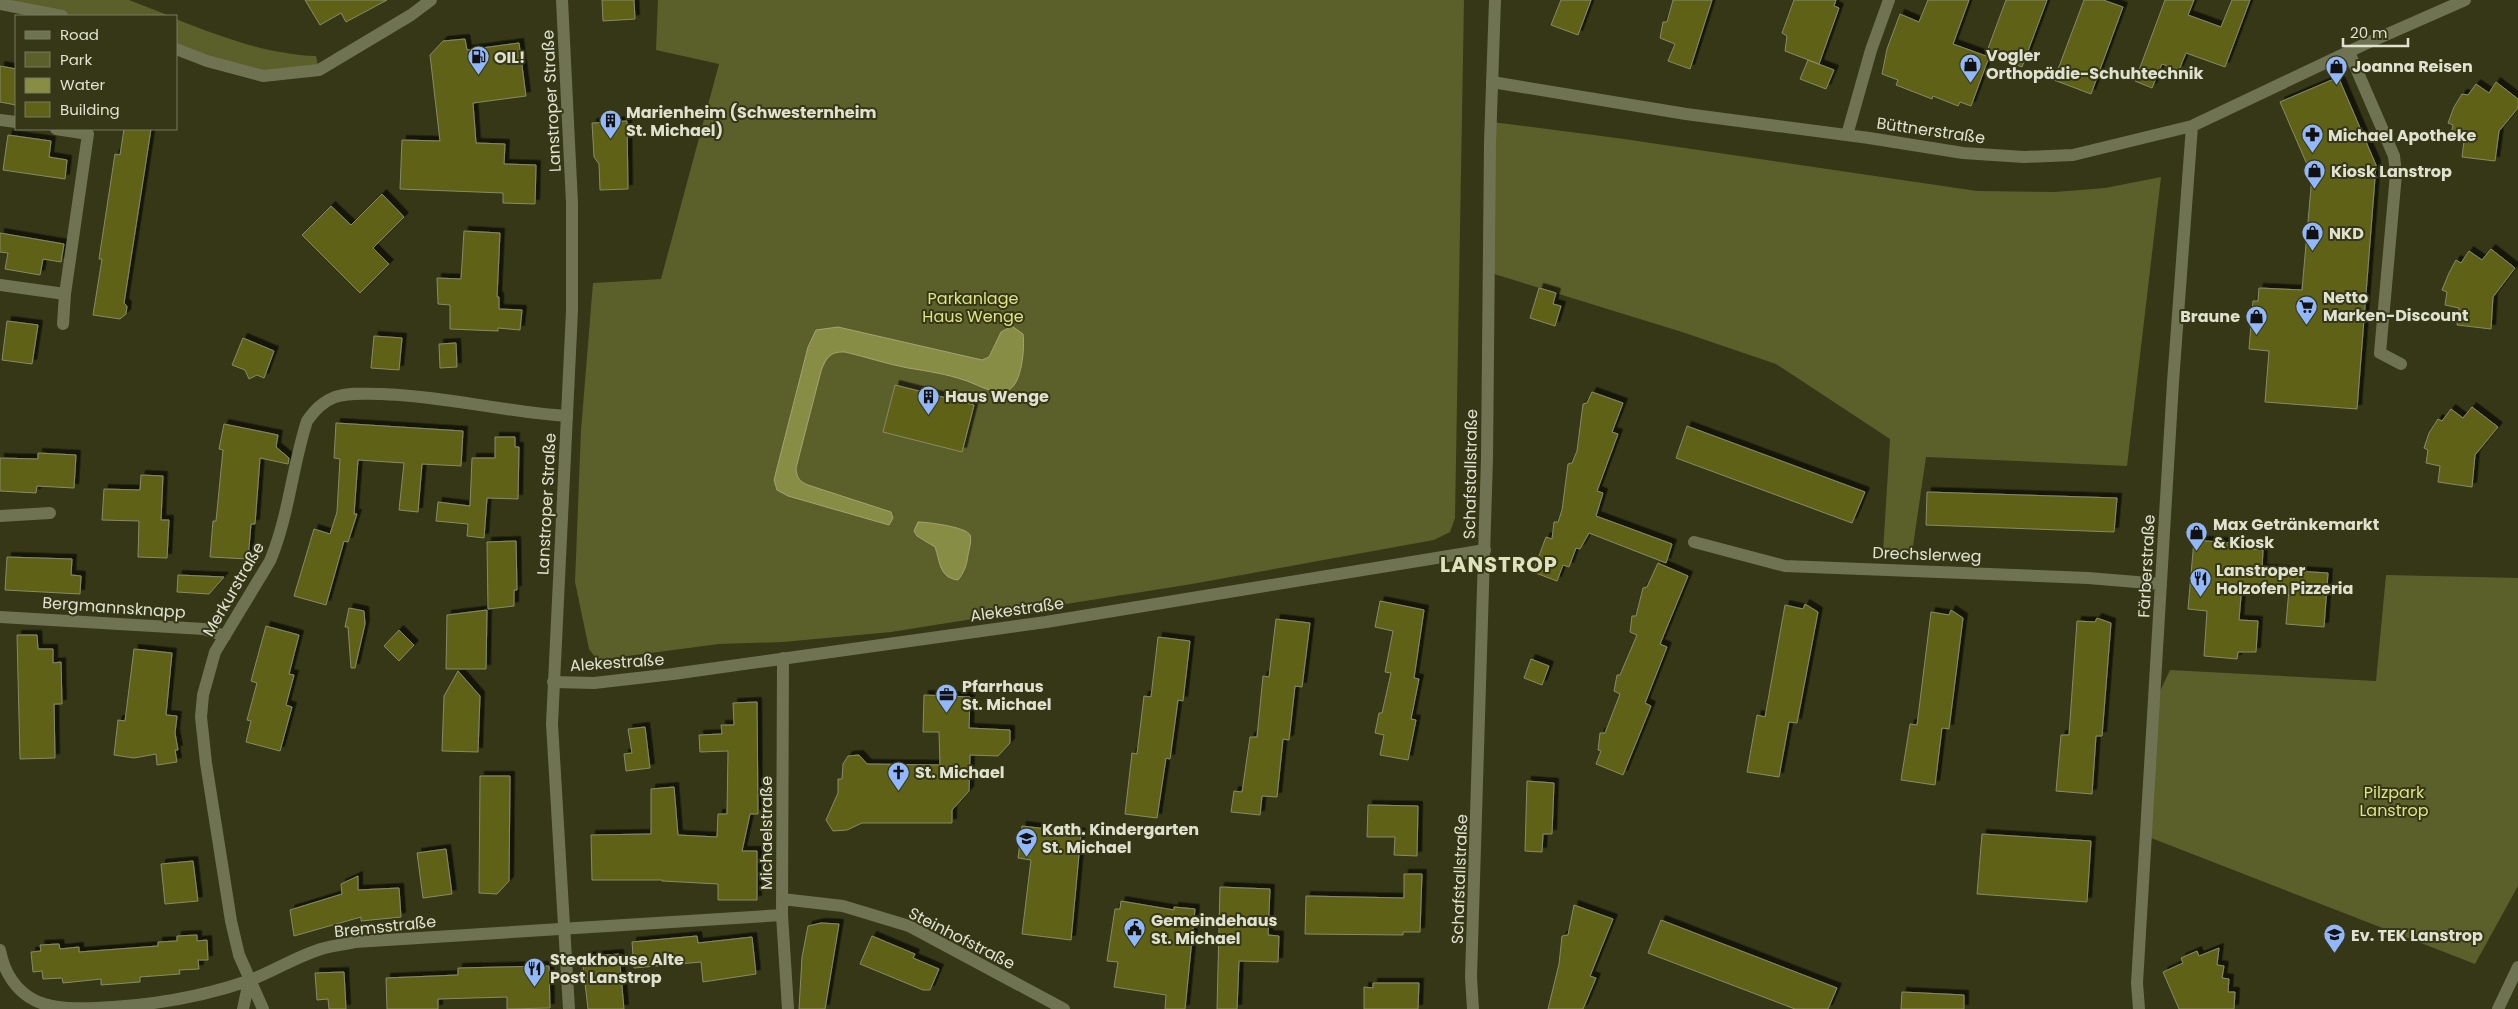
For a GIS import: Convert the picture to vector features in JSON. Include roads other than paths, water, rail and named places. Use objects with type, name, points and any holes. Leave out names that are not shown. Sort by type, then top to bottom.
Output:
[{"type":"street","points":[[178,50],[207,61],[263,76],[319,70],[411,15],[431,0]]},
{"type":"street","name":"Lanstroper Straße","points":[[562,0],[572,203],[572,311],[553,682],[553,762],[569,1009]]},
{"type":"street","name":"Schafstallstraße","points":[[1473,1009],[1472,977],[1485,550],[1492,82],[1495,0]]},
{"type":"street","points":[[1847,135],[1871,50],[1889,0]]},
{"type":"street","name":"Büttnerstraße","points":[[1492,82],[1686,114],[1847,135],[1963,153],[2034,156],[2073,155],[2192,126],[2450,3],[2465,0]]},
{"type":"street","points":[[0,4],[57,15]]},
{"type":"street","points":[[2349,52],[2394,156],[2396,174],[2380,353],[2401,364]]},
{"type":"street","points":[[0,120],[15,122]]},
{"type":"street","name":"Färberstraße","points":[[2139,1009],[2137,983],[2161,584],[2192,126]]},
{"type":"street","points":[[62,130],[88,134],[62,324]]},
{"type":"street","points":[[0,285],[65,294]]},
{"type":"street","name":"Merkurstraße","points":[[263,1009],[239,955],[231,921],[206,763],[201,717],[203,695],[215,652],[276,548],[301,437],[307,421],[317,406],[334,397],[348,394],[399,395],[567,416]]},
{"type":"street","points":[[0,516],[50,513]]},
{"type":"street","name":"Drechslerweg","points":[[1694,542],[1785,566],[2088,578],[2161,584]]},
{"type":"street","name":"Alekestraße","points":[[553,682],[594,683],[1046,622],[1485,550]]},
{"type":"street","name":"Bergmannsknapp","points":[[0,617],[204,629],[225,636]]},
{"type":"street","name":"Michaelstraße","points":[[783,658],[782,914],[788,1009]]},
{"type":"street","name":"Steinhofstraße","points":[[782,899],[843,906],[909,926],[1064,1009]]},
{"type":"street","name":"Bremsstraße","points":[[0,950],[10,979],[23,992],[36,1001],[60,1008],[132,1007],[186,999],[249,980],[318,950],[355,942],[782,914]]},
{"type":"street","points":[[2498,1009],[2518,967]]},
{"type":"street","points":[[243,1009],[249,980]]},
{"type":"water","points":[[1012,326],[1023,334],[1022,365],[1013,387],[1003,391],[992,391],[950,376],[845,352],[832,354],[825,362],[796,468],[798,477],[808,485],[891,512],[893,518],[889,525],[788,496],[777,490],[774,480],[808,347],[816,330],[838,327],[982,360],[989,357],[1001,332]]},
{"type":"water","points":[[918,522],[955,527],[970,535],[971,542],[967,562],[958,580],[947,576],[941,568],[935,547],[917,536],[914,531]]},
{"type":"place","name":"OIL!","points":[[478,76]]},
{"type":"place","name":"Vogler Orthopädie-Schuhtechnik","points":[[1970,83]]},
{"type":"place","name":"Joanna Reisen","points":[[2336,85]]},
{"type":"place","name":"Marienheim (Schwesternheim St. Michael)","points":[[610,140]]},
{"type":"place","name":"Michael Apotheke","points":[[2312,154]]},
{"type":"place","name":"Kiosk Lanstrop","points":[[2315,190]]},
{"type":"place","name":"NKD","points":[[2313,252]]},
{"type":"place","name":"Netto Marken-Discount","points":[[2307,325]]},
{"type":"place","name":"Braune","points":[[2256,335]]},
{"type":"place","name":"Haus Wenge","points":[[929,415]]},
{"type":"place","name":"Max Getränkemarkt & Kiosk","points":[[2197,552]]},
{"type":"place","name":"Lanstroper Holzofen Pizzeria","points":[[2200,598]]},
{"type":"place","name":"Pfarrhaus St. Michael","points":[[946,714]]},
{"type":"place","name":"St. Michael","points":[[899,791]]},
{"type":"place","name":"Kath. Kindergarten St. Michael","points":[[1026,857]]},
{"type":"place","name":"Gemeindehaus St. Michael","points":[[1135,948]]},
{"type":"place","name":"Ev. TEK Lanstrop","points":[[2335,954]]},
{"type":"place","name":"Steakhouse Alte Post Lanstrop","points":[[534,987]]},
{"type":"district","name":"LANSTROP","points":[[1499,565]]},
{"type":"park label","name":"Parkanlage Haus Wenge","points":[[973,307]]},
{"type":"park label","name":"Pilzpark Lanstrop","points":[[2394,801]]}]
